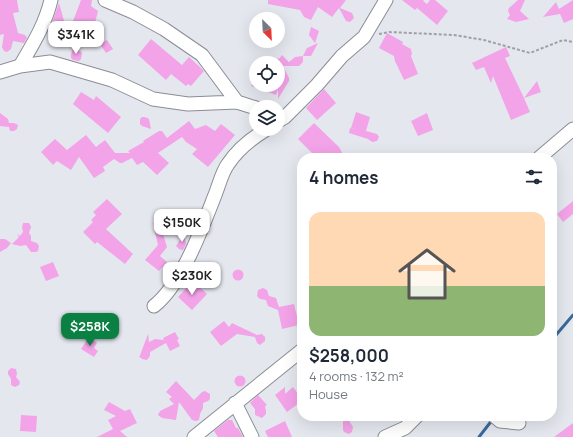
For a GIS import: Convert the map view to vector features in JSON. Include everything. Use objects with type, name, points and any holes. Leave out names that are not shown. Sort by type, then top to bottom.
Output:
[{"type":"street","points":[[20,66],[39,36],[51,0]]},
{"type":"street","points":[[105,0],[133,12],[164,29],[202,54],[237,102]]},
{"type":"street","points":[[285,114],[317,85],[342,56],[364,37],[386,0]]},
{"type":"street","points":[[0,72],[20,66],[50,62],[112,80],[154,99],[188,104],[237,102],[249,106]]},
{"type":"street","points":[[545,153],[573,129]]},
{"type":"street","points":[[154,306],[162,300],[181,272],[196,243],[228,164],[250,140],[256,136]]},
{"type":"street","points":[[194,437],[297,354]]},
{"type":"street","points":[[235,403],[252,437]]},
{"type":"street","points":[[385,437],[405,428],[412,421]]},
{"type":"street","points":[[500,421],[519,423]]},
{"type":"path","points":[[364,37],[389,32],[454,35],[484,40],[530,53],[563,40],[573,42]]},
{"type":"building","points":[[0,0],[17,0],[19,12],[13,13],[18,33],[25,35],[27,38],[24,43],[13,41],[11,49],[7,52],[4,51],[2,47],[4,34],[0,35]]},
{"type":"building","points":[[81,0],[92,0],[91,6],[98,11],[95,23],[98,24],[96,34],[70,29]]},
{"type":"building","points":[[268,0],[346,0],[340,8],[352,13],[354,18],[350,22],[346,21],[339,8],[332,17],[318,7],[311,20],[304,17],[300,10],[268,4]]},
{"type":"building","points":[[402,0],[424,0],[423,1],[427,4],[430,0],[435,0],[448,11],[437,25],[417,8],[415,10]]},
{"type":"building","points":[[518,0],[525,0],[520,11],[529,19],[516,22],[507,19],[510,15],[508,11],[509,8]]},
{"type":"building","points":[[573,0],[573,19],[564,23],[560,14],[543,17],[556,2],[559,9]]},
{"type":"building","points":[[59,3],[70,42],[50,39],[53,20]]},
{"type":"building","points":[[311,27],[319,31],[315,43],[309,35]]},
{"type":"building","points":[[387,33],[403,42],[402,44],[411,49],[411,56],[418,74],[404,80],[395,62],[394,56],[379,48]]},
{"type":"building","points":[[151,39],[182,65],[189,57],[204,71],[191,86],[188,84],[186,86],[171,74],[166,80],[138,55]]},
{"type":"building","points":[[107,40],[113,49],[106,53],[100,44]]},
{"type":"building","points":[[318,43],[311,56],[303,56],[307,48]]},
{"type":"building","points":[[506,47],[510,56],[505,58],[530,112],[511,120],[493,76],[491,83],[484,67],[476,70],[472,63]]},
{"type":"building","points":[[73,48],[82,53],[79,61],[71,58]]},
{"type":"building","points":[[303,56],[303,62],[299,66],[285,66],[285,58],[289,62],[295,57]]},
{"type":"building","points":[[285,70],[289,78],[285,88]]},
{"type":"building","points":[[537,81],[541,92],[524,98]]},
{"type":"building","points":[[324,89],[336,103],[317,120],[306,108]]},
{"type":"building","points":[[81,92],[94,100],[96,96],[121,117],[108,133],[73,104]]},
{"type":"building","points":[[268,92],[277,92],[276,95]]},
{"type":"building","points":[[278,92],[282,92],[278,99]]},
{"type":"building","points":[[356,112],[370,117],[366,131],[377,134],[379,137],[377,141],[372,142],[368,139],[349,133],[350,128],[358,130],[351,128]]},
{"type":"building","points":[[0,113],[8,119],[9,123],[18,125],[17,129],[10,131],[9,127],[0,126]]},
{"type":"building","points":[[427,113],[433,130],[418,136],[411,121]]},
{"type":"building","points":[[142,117],[149,119],[151,129],[140,124],[140,119]]},
{"type":"building","points":[[189,121],[195,129],[206,125],[215,131],[221,124],[235,135],[208,167],[192,154],[197,149],[186,142],[182,137],[158,153],[169,163],[157,175],[143,162],[137,165],[132,158],[122,163],[114,159],[103,167],[105,171],[94,178],[79,157],[71,170],[57,161],[53,165],[41,152],[55,139],[67,150],[86,135],[96,147],[105,140],[115,153],[130,153],[128,151],[159,131],[162,131],[167,138]]},
{"type":"building","points":[[314,123],[339,147],[342,153],[312,153],[298,139]]},
{"type":"building","points":[[107,199],[122,214],[106,229],[133,254],[125,264],[97,242],[95,244],[83,232],[93,222],[91,220],[96,215],[93,212]]},
{"type":"building","points":[[573,201],[573,214],[563,222],[557,214]]},
{"type":"building","points":[[159,221],[167,247],[160,256],[167,262],[159,271],[145,260],[158,245],[153,223]]},
{"type":"building","points":[[23,223],[29,223],[31,227],[29,233],[31,236],[31,241],[37,243],[39,246],[38,251],[36,252],[31,252],[26,245],[20,246],[12,244],[19,237],[17,234],[20,236],[23,232]]},
{"type":"building","points":[[184,234],[186,244],[182,250],[176,246]]},
{"type":"building","points":[[0,239],[5,239],[11,243],[7,248],[0,252]]},
{"type":"building","points":[[53,262],[59,276],[46,281],[40,267]]},
{"type":"building","points":[[238,269],[242,271],[244,275],[242,279],[238,281],[234,279],[232,275],[234,271]]},
{"type":"building","points":[[193,281],[207,294],[192,310],[178,297]]},
{"type":"building","points":[[263,288],[267,290],[269,296],[276,298],[279,307],[294,304],[297,317],[297,325],[282,329],[278,310],[268,306],[266,300],[260,299],[257,296],[258,290]]},
{"type":"building","points":[[224,321],[229,327],[232,323],[257,335],[262,334],[265,337],[265,341],[260,345],[257,343],[255,337],[237,334],[221,346],[210,332]]},
{"type":"building","points":[[175,332],[179,339],[177,340],[180,346],[170,351],[166,343],[150,352],[150,356],[147,360],[140,357],[139,358],[148,334],[149,342],[155,339],[164,340],[163,338]]},
{"type":"building","points":[[89,337],[97,343],[94,348],[98,351],[94,357],[81,349]]},
{"type":"building","points":[[11,368],[16,369],[16,377],[20,382],[19,385],[15,387],[11,385],[11,379],[8,374],[8,371]]},
{"type":"building","points":[[240,375],[244,377],[246,381],[244,385],[240,387],[236,385],[234,381],[236,377]]},
{"type":"building","points":[[176,381],[194,400],[202,392],[205,391],[210,394],[210,399],[203,403],[199,420],[192,420],[179,402],[176,420],[162,418],[158,415],[160,411],[174,404],[169,399],[172,397],[166,392]]},
{"type":"building","points":[[285,387],[285,394],[293,387],[297,392],[297,405],[287,412],[275,395]]},
{"type":"building","points":[[258,395],[267,405],[265,406],[266,414],[262,418],[255,415],[255,409],[250,403]]},
{"type":"building","points":[[109,402],[125,411],[130,409],[137,423],[120,431],[127,437],[97,437],[113,429],[108,420],[116,416],[104,410]]},
{"type":"building","points":[[21,415],[37,416],[36,432],[20,431]]},
{"type":"building","points":[[228,420],[232,420],[243,437],[218,437],[214,431]]},
{"type":"building","points":[[285,421],[292,437],[268,437],[265,431]]},
{"type":"building","points":[[343,421],[349,421],[353,427],[352,432],[349,434],[343,430]]},
{"type":"building","points":[[573,423],[573,437],[554,437]]},
{"type":"waterway","points":[[557,334],[573,315]]},
{"type":"waterway","points":[[479,437],[491,421]]}]
